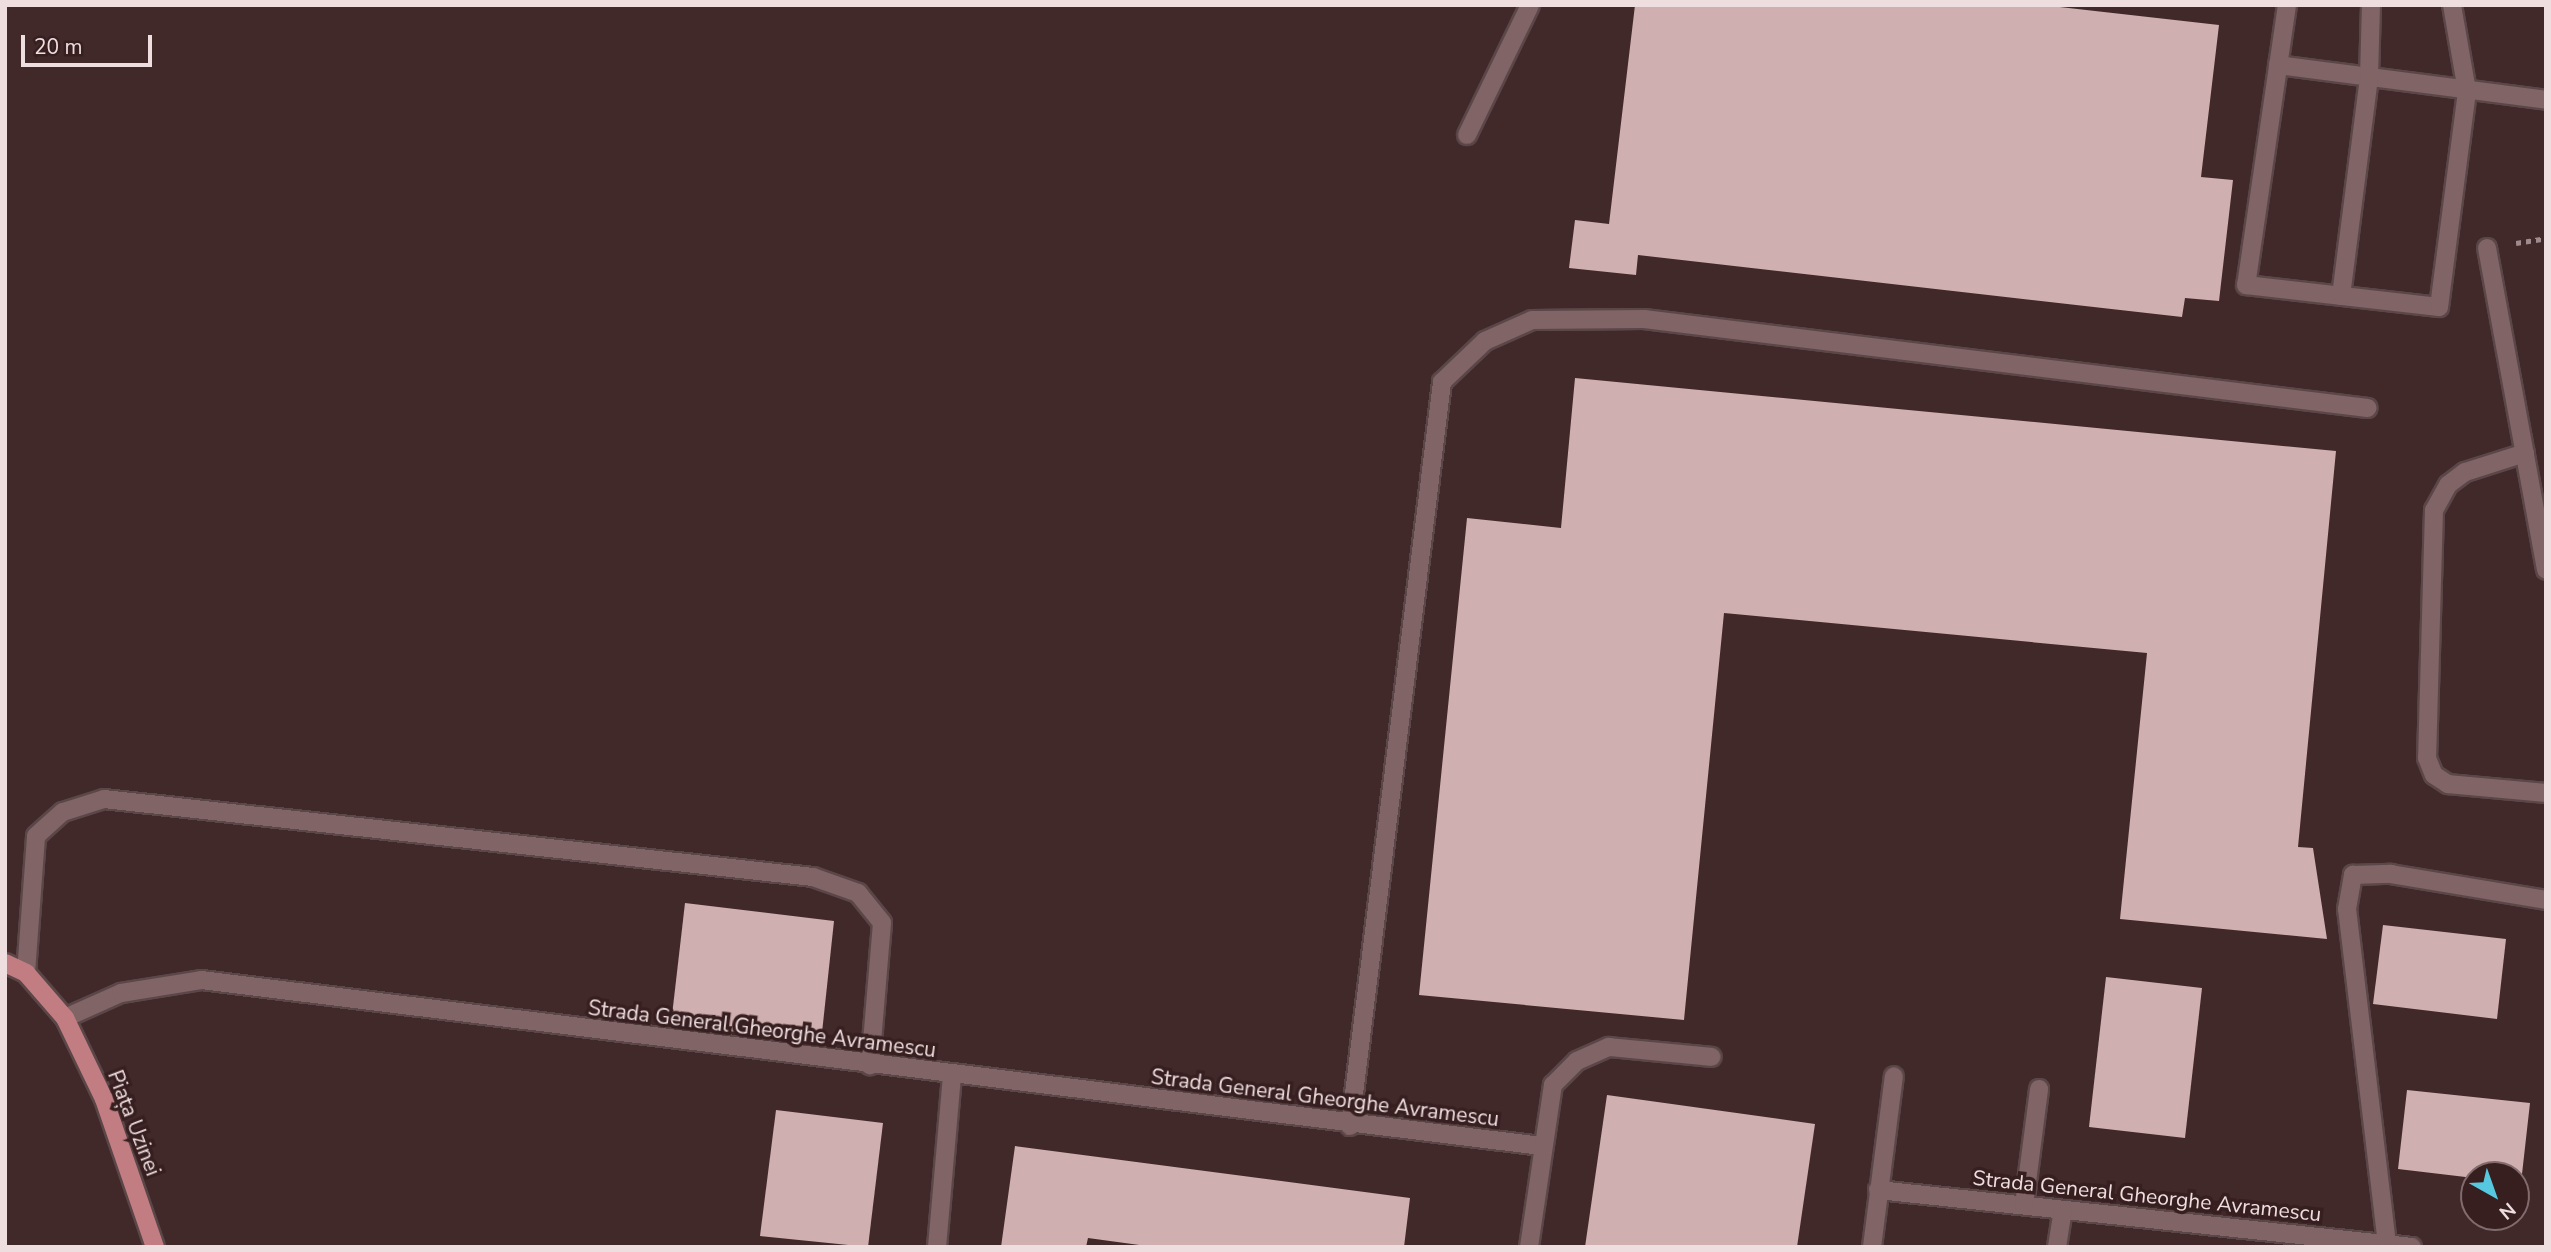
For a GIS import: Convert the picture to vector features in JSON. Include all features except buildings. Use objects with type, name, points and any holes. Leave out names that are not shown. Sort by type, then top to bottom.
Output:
[{"type":"main road","points":[[5,963],[26,973],[65,1018]]},
{"type":"main road","name":"Piața Uzinei","points":[[65,1018],[104,1099],[155,1247]]},
{"type":"street","points":[[1467,135],[1530,5]]},
{"type":"street","points":[[2287,5],[2246,285],[2439,307],[2467,91],[2452,5]]},
{"type":"street","points":[[2341,296],[2369,78],[2371,5]]},
{"type":"street","points":[[2278,65],[2546,100]]},
{"type":"street","points":[[2487,248],[2546,570]]},
{"type":"street","points":[[1350,1126],[1442,382],[1485,341],[1532,320],[1644,319],[2368,408]]},
{"type":"street","points":[[2525,453],[2465,472],[2448,485],[2434,510],[2427,758],[2434,775],[2448,784],[2546,793]]},
{"type":"street","points":[[26,973],[36,836],[63,811],[104,799],[132,802],[813,877],[858,892],[882,923],[870,1065]]},
{"type":"street","points":[[2402,1246],[2347,909],[2353,875],[2391,874],[2546,900]]},
{"type":"street","name":"Strada General Gheorghe Avramescu","points":[[65,1018],[121,993],[201,980],[1350,1126],[1542,1146]]},
{"type":"street","points":[[1529,1247],[1553,1085],[1577,1061],[1609,1047],[1712,1057]]},
{"type":"street","points":[[937,1247],[952,1076]]},
{"type":"street","points":[[1872,1247],[1894,1076]]},
{"type":"street","points":[[2024,1205],[2039,1089]]},
{"type":"street","name":"Strada General Gheorghe Avramescu","points":[[1878,1189],[2024,1205],[2293,1241],[2402,1246]]},
{"type":"street","points":[[2057,1247],[2063,1210]]}]
